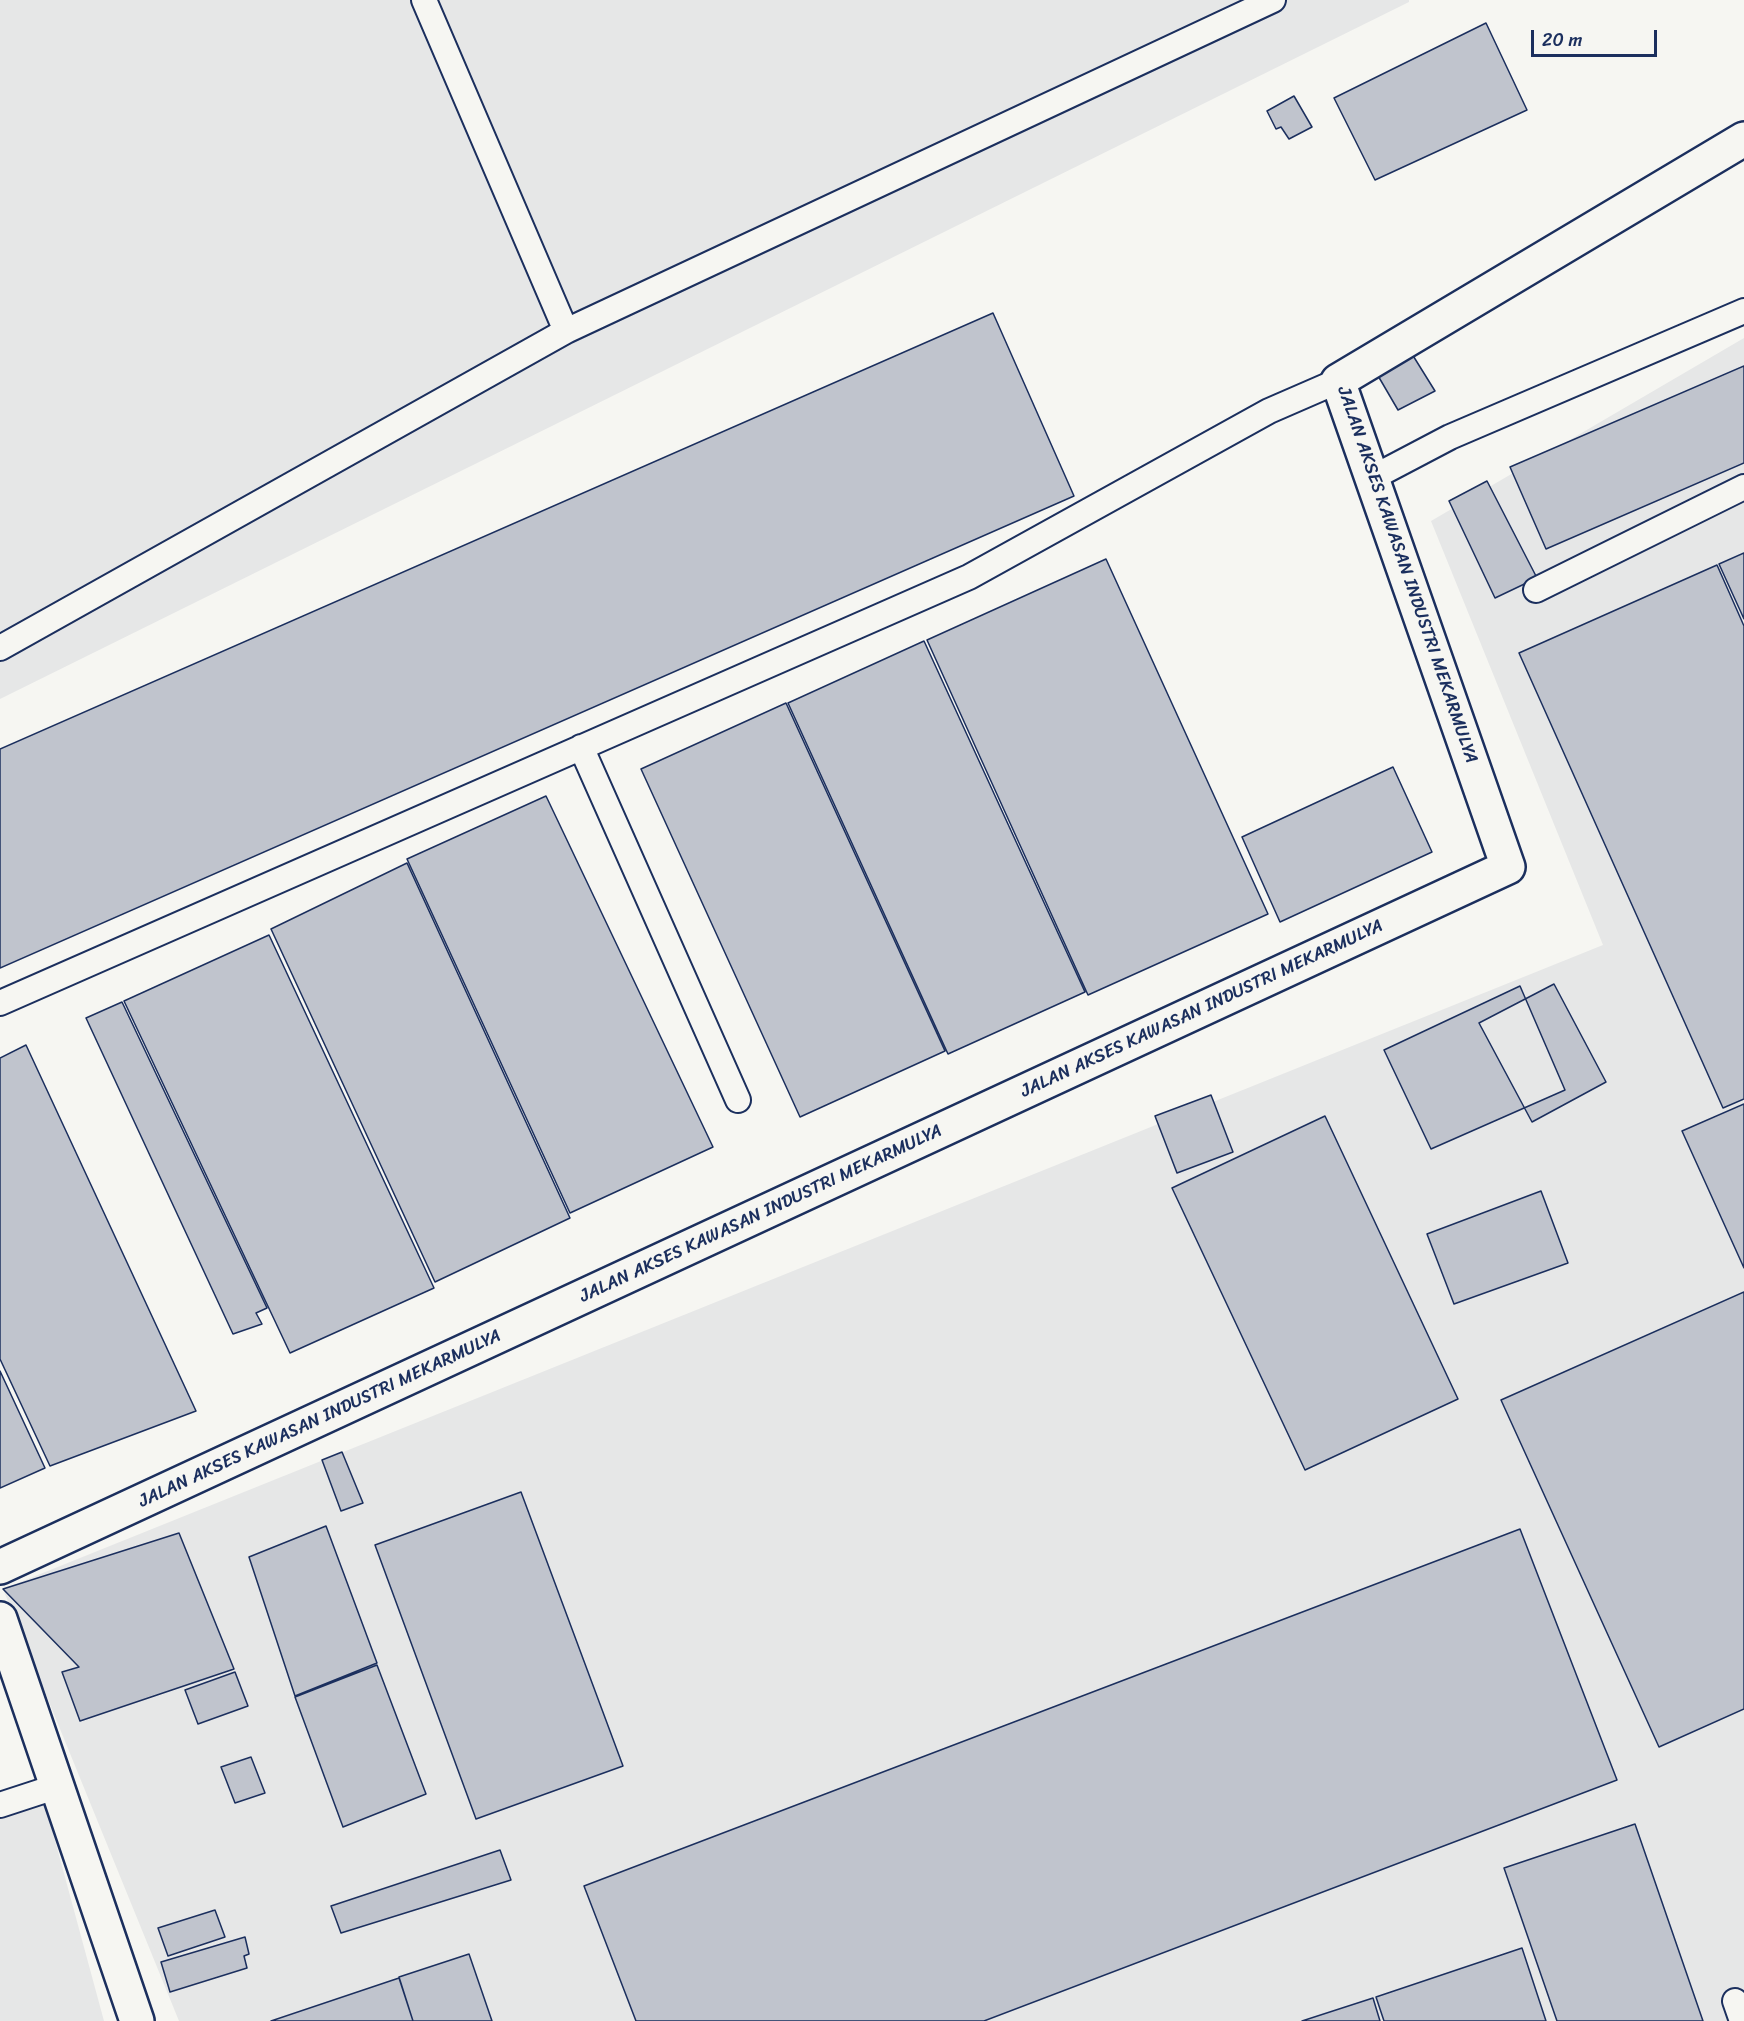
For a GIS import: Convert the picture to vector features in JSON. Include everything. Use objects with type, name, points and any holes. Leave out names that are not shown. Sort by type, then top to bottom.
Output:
[{"type":"street","name":"JALAN AKSES KAWASAN INDUSTRI MEKARMULYA","points":[[0,1568],[1508,867],[1338,381],[1744,139]]},
{"type":"street","points":[[0,1619],[137,2021]]},
{"type":"lane","points":[[424,0],[566,331]]},
{"type":"lane","points":[[0,648],[566,331],[1273,0]]},
{"type":"lane","points":[[1372,478],[1450,438],[1744,311]]},
{"type":"lane","points":[[0,1003],[969,577],[1269,411],[1338,381]]},
{"type":"lane","points":[[1536,590],[1744,487]]},
{"type":"lane","points":[[581,747],[738,1100]]},
{"type":"lane","points":[[0,1805],[58,1786]]},
{"type":"shaded area","points":[[0,0],[1409,0],[1409,2],[0,699]]},
{"type":"shaded area","points":[[1744,338],[1744,2021],[179,2021],[3,1589],[1603,945],[1431,521]]},
{"type":"shaded area","points":[[40,1785],[104,2021],[0,2021],[0,1801]]},
{"type":"building","points":[[1486,23],[1527,110],[1375,180],[1334,98]]},
{"type":"building","points":[[1294,96],[1312,127],[1289,139],[1281,127],[1276,129],[1267,111]]},
{"type":"building","points":[[993,313],[1074,496],[0,968],[0,749]]},
{"type":"building","points":[[1412,354],[1435,391],[1398,410],[1377,374]]},
{"type":"building","points":[[1744,366],[1744,463],[1546,549],[1510,467]]},
{"type":"building","points":[[1487,481],[1537,578],[1495,598],[1449,501]]},
{"type":"building","points":[[1744,553],[1744,619],[1719,564]]},
{"type":"building","points":[[1106,559],[1268,914],[1088,995],[927,640]]},
{"type":"building","points":[[1717,565],[1744,626],[1744,1099],[1723,1108],[1519,653]]},
{"type":"building","points":[[924,641],[1085,992],[948,1054],[788,703]]},
{"type":"building","points":[[786,703],[945,1051],[800,1117],[641,769]]},
{"type":"building","points":[[1393,767],[1432,852],[1280,922],[1242,837]]},
{"type":"building","points":[[546,796],[713,1147],[570,1213],[407,859]]},
{"type":"building","points":[[407,863],[570,1218],[435,1282],[271,929]]},
{"type":"building","points":[[269,935],[434,1288],[290,1353],[124,1001]]},
{"type":"building","points":[[1554,984],[1606,1082],[1532,1122],[1479,1023]]},
{"type":"building","points":[[1520,986],[1565,1090],[1431,1149],[1384,1050]]},
{"type":"building","points":[[122,1002],[267,1308],[256,1313],[262,1324],[233,1334],[86,1018]]},
{"type":"building","points":[[26,1045],[196,1411],[50,1466],[0,1359],[0,1058]]},
{"type":"building","points":[[1211,1095],[1233,1152],[1177,1173],[1155,1116]]},
{"type":"building","points":[[1744,1104],[1744,1268],[1682,1131]]},
{"type":"building","points":[[1325,1116],[1458,1399],[1305,1470],[1172,1188]]},
{"type":"building","points":[[1541,1191],[1568,1263],[1454,1304],[1427,1234]]},
{"type":"building","points":[[1744,1292],[1744,1709],[1659,1747],[1501,1400]]},
{"type":"building","points":[[0,1371],[45,1468],[0,1488]]},
{"type":"building","points":[[342,1452],[363,1503],[341,1511],[322,1460]]},
{"type":"building","points":[[521,1492],[623,1766],[476,1819],[375,1545]]},
{"type":"building","points":[[326,1526],[377,1663],[295,1696],[249,1557]]},
{"type":"building","points":[[1520,1529],[1617,1780],[984,2021],[636,2021],[584,1886]]},
{"type":"building","points":[[179,1533],[234,1669],[80,1721],[62,1672],[79,1667],[3,1589]]},
{"type":"building","points":[[377,1665],[426,1794],[343,1827],[295,1697]]},
{"type":"building","points":[[235,1672],[248,1706],[198,1724],[185,1690]]},
{"type":"building","points":[[251,1757],[265,1793],[235,1803],[221,1767]]},
{"type":"building","points":[[1635,1824],[1703,2021],[1557,2021],[1504,1868]]},
{"type":"building","points":[[500,1850],[511,1880],[341,1933],[331,1906]]},
{"type":"building","points":[[215,1910],[225,1937],[168,1956],[158,1928]]},
{"type":"building","points":[[245,1937],[249,1954],[244,1956],[247,1968],[170,1992],[161,1962]]},
{"type":"building","points":[[1522,1948],[1546,2021],[1384,2021],[1376,1997]]},
{"type":"building","points":[[469,1954],[492,2021],[413,2021],[399,1977]]},
{"type":"building","points":[[399,1978],[413,2021],[271,2021]]},
{"type":"building","points":[[1373,1998],[1380,2021],[1302,2021]]}]
